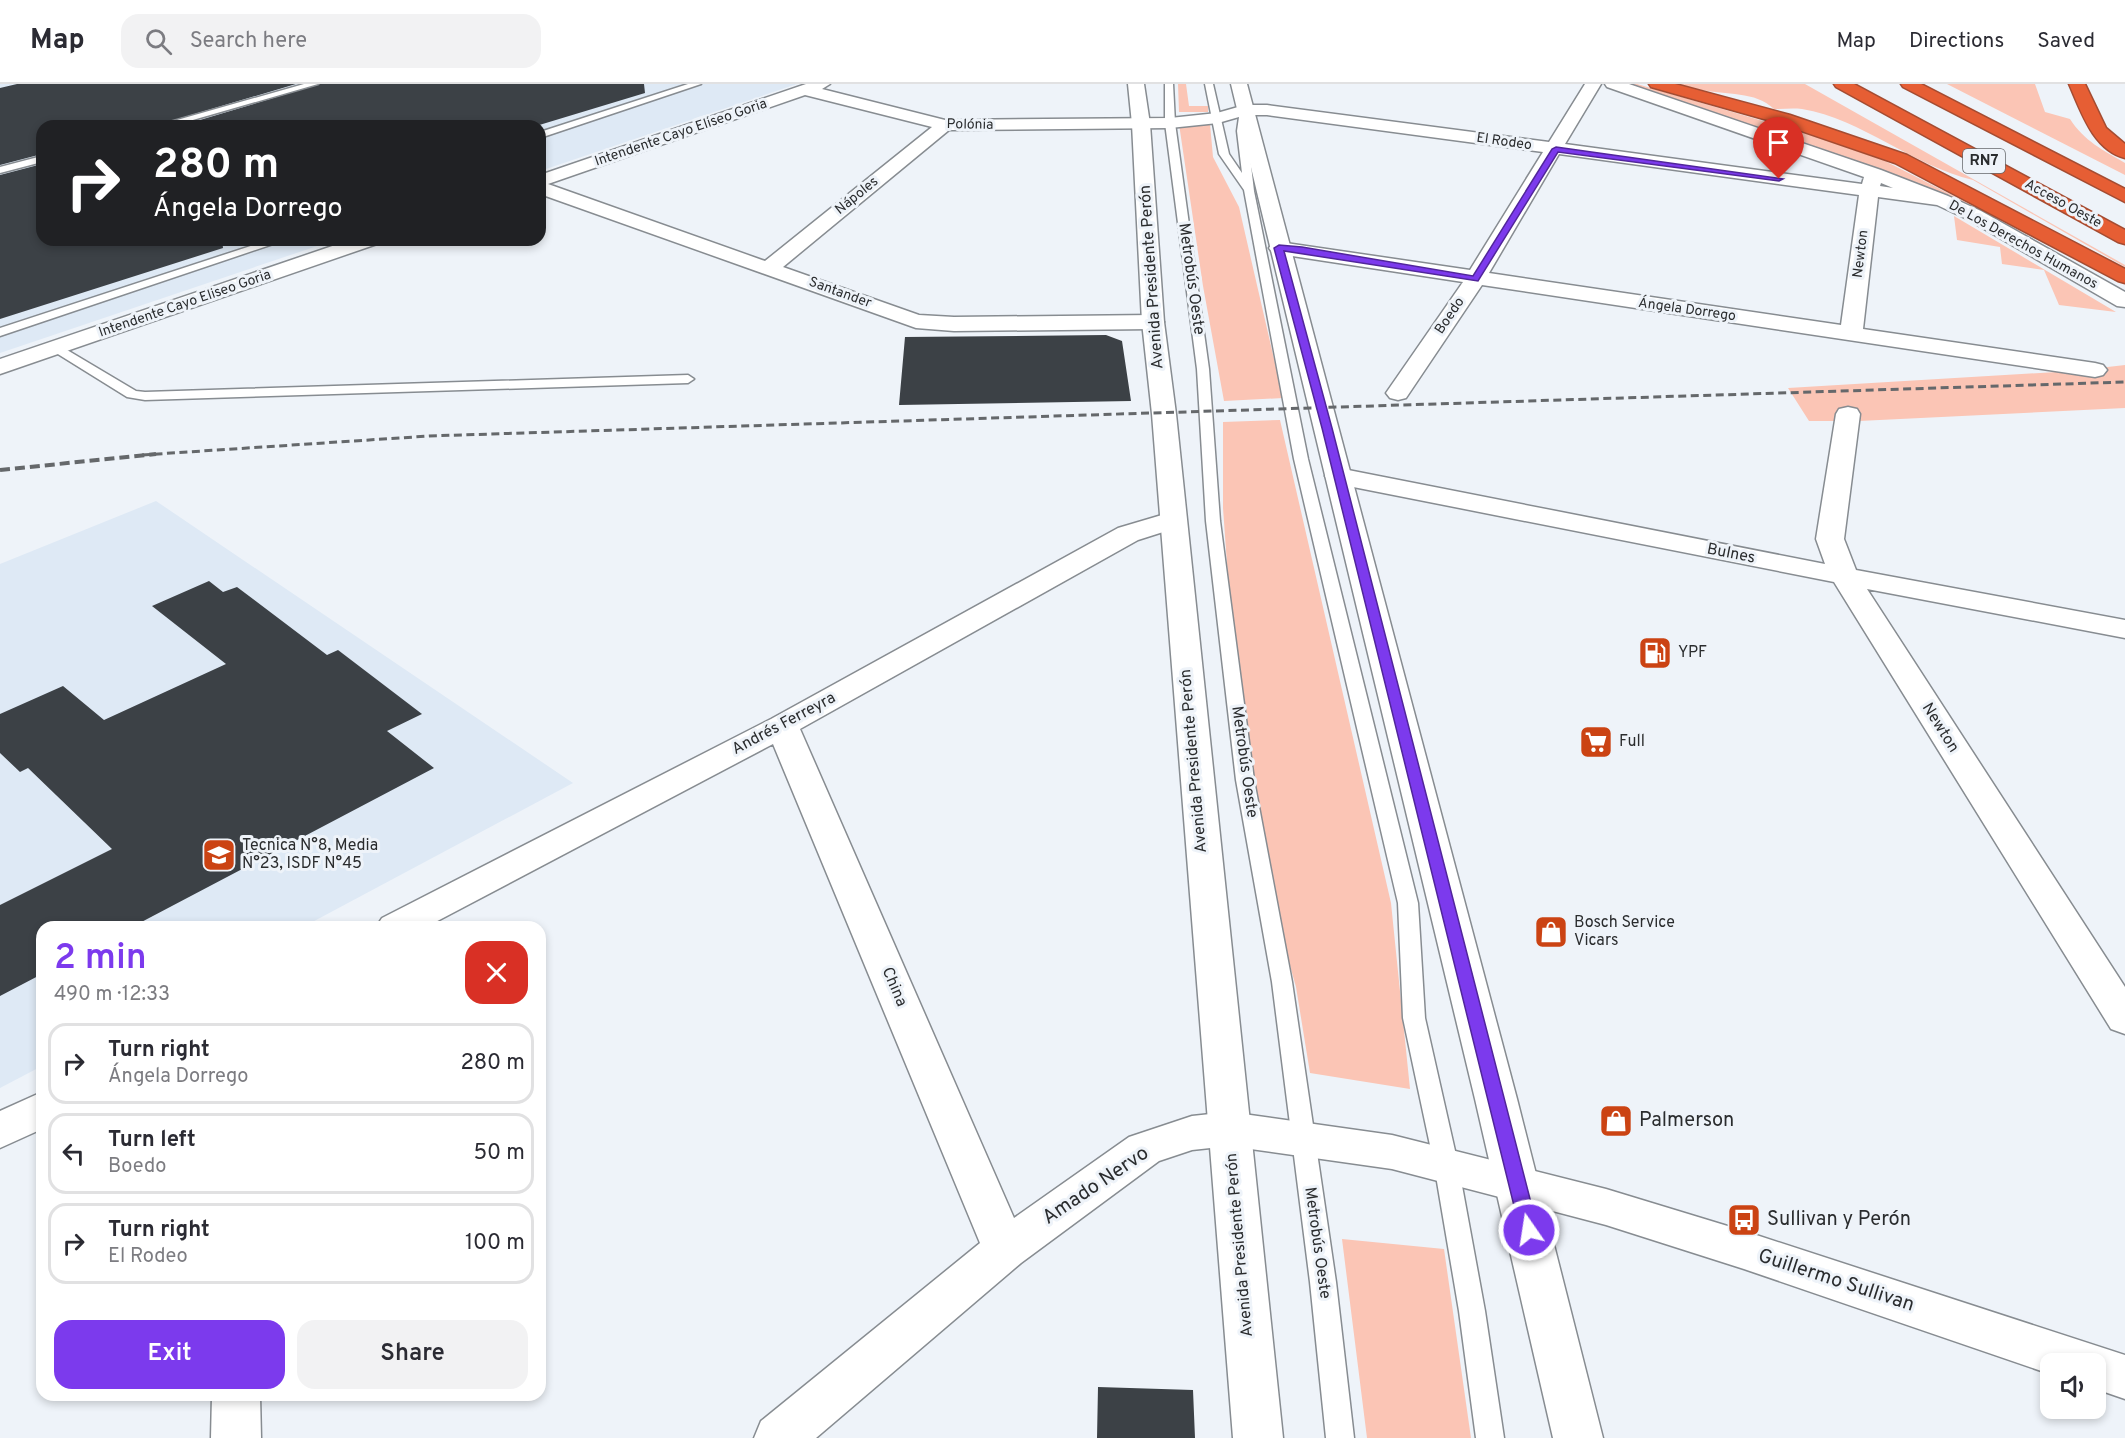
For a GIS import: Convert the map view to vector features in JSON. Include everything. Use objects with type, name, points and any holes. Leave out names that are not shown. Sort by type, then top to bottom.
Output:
[{"type":"highway","points":[[1657,84],[1784,119],[1901,159],[2125,277]]},
{"type":"highway","name":"Acceso Oeste","points":[[1842,84],[2125,238]]},
{"type":"highway","name":"RN7","points":[[1909,84],[2125,196]]},
{"type":"highway","points":[[2078,84],[2098,131],[2125,153]]},
{"type":"street","name":"Intendente Cayo Eliseo Goria","points":[[546,180],[822,84]]},
{"type":"street","name":"Avenida Presidente Perón","points":[[1136,84],[1141,124],[1153,322],[1164,414],[1258,1438]]},
{"type":"street","points":[[1239,84],[1518,1183],[1578,1438]]},
{"type":"street","name":"Boedo","points":[[1398,393],[1475,279],[1556,149],[1593,84]]},
{"type":"street","name":"De Los Derechos Humanos","points":[[1613,84],[1871,182],[1941,200],[1974,215],[2125,302]]},
{"type":"street","name":"Polónia","points":[[804,90],[945,125],[1170,123]]},
{"type":"street","name":"El Rodeo","points":[[1170,123],[1218,118],[1245,110],[1267,110],[1556,149],[1871,182]]},
{"type":"street","name":"Nápoles","points":[[768,268],[945,125]]},
{"type":"street","name":"Newton","points":[[1851,334],[1871,182]]},
{"type":"street","name":"Santander","points":[[546,190],[916,321],[933,324],[1153,322]]},
{"type":"street","name":"Intendente Cayo Eliseo Goria","points":[[0,367],[353,246]]},
{"type":"street","name":"Ángela Dorrego","points":[[1279,248],[1302,249],[1475,279],[2095,370]]},
{"type":"street","name":"Newton","points":[[1848,414],[1830,539],[1844,576],[2125,1020]]},
{"type":"street","name":"Bulnes","points":[[1338,476],[2125,629]]},
{"type":"street","name":"Andrés Ferreyra","points":[[407,921],[782,726],[1128,534],[1172,520]]},
{"type":"street","name":"China","points":[[782,726],[1005,1249]]},
{"type":"street","points":[[0,1131],[36,1112]]},
{"type":"street","name":"Amado Nervo","points":[[779,1438],[1005,1249],[1144,1149],[1192,1133],[1229,1129],[1392,1152],[1518,1183]]},
{"type":"street","name":"Guillermo Sullivan","points":[[1518,1183],[1606,1207],[1744,1250],[2051,1353]]},
{"type":"street","points":[[2106,1370],[2125,1377]]},
{"type":"street","points":[[236,1401],[236,1438]]},
{"type":"lane","points":[[184,120],[314,84]]},
{"type":"lane","points":[[546,133],[697,84]]},
{"type":"lane","name":"Metrobús Oeste","points":[[1168,84],[1170,123],[1203,369],[1213,521],[1245,780],[1282,982],[1323,1282],[1340,1438]]},
{"type":"lane","points":[[1209,84],[1224,154],[1250,191]]},
{"type":"lane","points":[[1245,110],[1242,131],[1250,191],[1301,459],[1407,903],[1414,1018],[1446,1164],[1472,1311],[1490,1438]]},
{"type":"lane","points":[[0,170],[36,161]]},
{"type":"lane","points":[[0,332],[262,246]]},
{"type":"lane","points":[[57,348],[132,394],[145,396],[688,379]]},
{"type":"shaded area","points":[[0,84],[797,84],[546,169],[546,120],[36,120],[36,246],[317,246],[0,353]]},
{"type":"shaded area","points":[[1178,84],[1186,84],[1189,106],[1208,106],[1208,112],[1179,112]]},
{"type":"shaded area","points":[[1625,84],[1637,84],[1811,135],[1883,160],[1997,218],[1908,180],[1805,143]]},
{"type":"shaded area","points":[[1679,84],[1805,84],[2125,265],[2125,267],[1973,180],[1929,164],[1846,122],[1802,109],[1774,109],[1767,103],[1749,96],[1699,90]]},
{"type":"shaded area","points":[[1947,84],[2035,84],[2045,112],[2070,119],[2088,139],[2125,163],[2125,175]]},
{"type":"shaded area","points":[[1179,124],[1210,124],[1213,157],[1239,207],[1283,398],[1224,401],[1203,286]]},
{"type":"shaded area","points":[[1954,216],[2116,312],[2059,305],[2044,270],[2002,264],[2000,247],[1957,240]]},
{"type":"shaded area","points":[[2125,365],[2125,408],[1859,421],[1809,421],[1788,388],[2073,371]]},
{"type":"shaded area","points":[[1280,420],[1391,903],[1410,1089],[1310,1073],[1296,987],[1244,801],[1223,508],[1223,422]]},
{"type":"shaded area","name":"Tecnica N°8, Media N°23, ISDF N°45","points":[[156,501],[573,783],[314,921],[36,921],[36,1069],[0,1088],[0,564]]},
{"type":"shaded area","points":[[1342,1239],[1444,1249],[1471,1438],[1367,1438]]},
{"type":"building","points":[[17,84],[296,84],[174,120],[36,120],[36,156],[0,165],[0,88]]},
{"type":"building","points":[[320,84],[644,84],[645,93],[546,123],[546,120],[200,120]]},
{"type":"building","points":[[36,166],[36,246],[223,246],[223,248],[0,319],[0,175]]},
{"type":"building","points":[[1106,335],[1122,341],[1131,401],[899,405],[905,337]]},
{"type":"building","points":[[209,581],[223,592],[237,587],[327,655],[338,650],[422,714],[387,731],[434,768],[143,921],[36,921],[36,977],[0,996],[0,905],[112,849],[28,768],[20,772],[0,753],[0,714],[63,686],[104,720],[226,664],[152,606]]},
{"type":"building","points":[[1098,1387],[1193,1390],[1195,1438],[1097,1438]]},
{"type":"railway","points":[[154,454],[429,436],[2125,382]]},
{"type":"railway","points":[[0,470],[154,454]]},
{"type":"railway","points":[[142,455],[154,454]]},
{"type":"place","name":"YPF","points":[[1655,653]]},
{"type":"place","name":"Full","points":[[1596,742]]},
{"type":"place","name":"Tecnica N°8, Media N°23, ISDF N°45","points":[[219,855]]},
{"type":"place","name":"Bosch Service Vicars","points":[[1551,932]]},
{"type":"place","name":"Palmerson","points":[[1616,1121]]},
{"type":"place","name":"Sullivan y Perón","points":[[1744,1220]]},
{"type":"route","points":[[1529,1230],[1327,428],[1279,248],[1302,249],[1475,279],[1556,149],[1779,179]]}]
